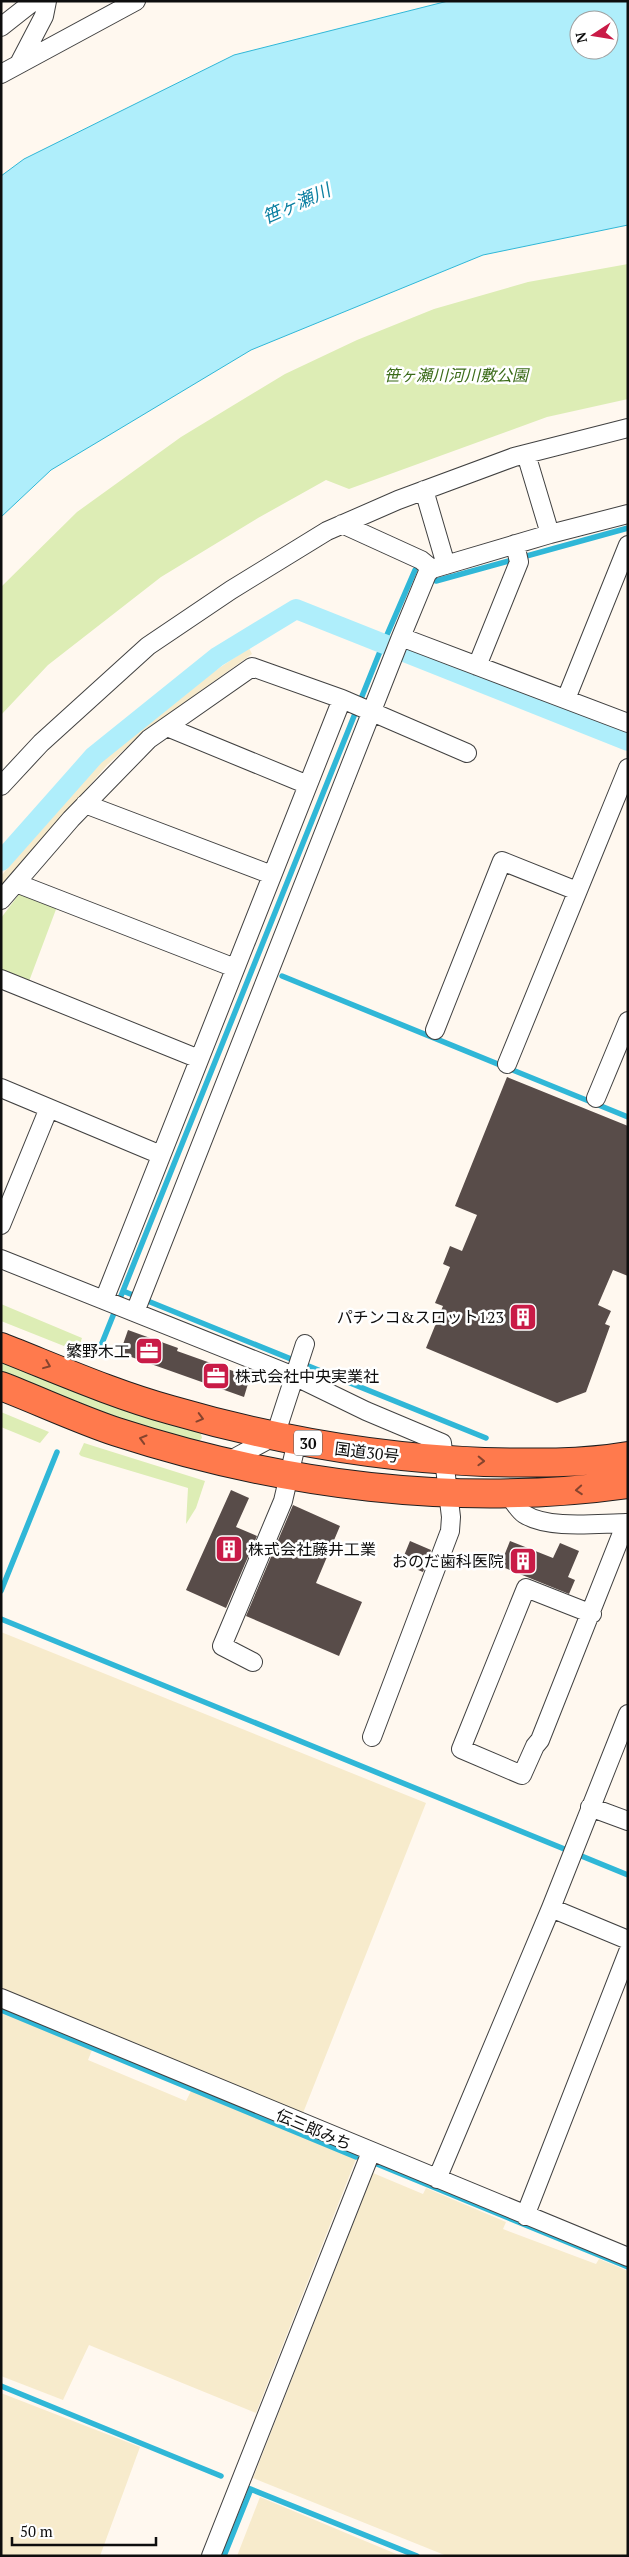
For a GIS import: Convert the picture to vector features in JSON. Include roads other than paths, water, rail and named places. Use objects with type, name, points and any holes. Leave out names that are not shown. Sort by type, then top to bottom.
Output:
[{"type":"highway","name":"国道30号","points":[[1,1347],[80,1378],[289,1453]]},
{"type":"highway","name":"国道30号","points":[[1,1386],[117,1432],[228,1462],[289,1453],[336,1449],[453,1482],[507,1493],[582,1490],[628,1484]]},
{"type":"highway","name":"国道30号","points":[[453,1482],[524,1463],[628,1456]]},
{"type":"street","points":[[4,25],[9,1]]},
{"type":"street","points":[[4,25],[34,1]]},
{"type":"street","points":[[20,62],[44,16],[47,1]]},
{"type":"street","points":[[1,74],[20,62],[136,1]]},
{"type":"street","points":[[1,786],[41,743],[151,643],[238,585],[327,530],[424,490],[526,454],[628,428]]},
{"type":"street","points":[[526,454],[550,534]]},
{"type":"street","points":[[424,490],[439,567]]},
{"type":"street","points":[[126,1303],[161,1155],[308,785],[358,705],[398,646],[428,574],[439,567],[517,553],[550,534],[628,514]]},
{"type":"street","points":[[342,524],[439,567]]},
{"type":"street","points":[[566,699],[628,545]]},
{"type":"street","points":[[477,666],[517,553]]},
{"type":"street","points":[[398,646],[477,666],[628,723]]},
{"type":"street","points":[[1,900],[85,804],[149,739],[252,667],[358,705],[467,753]]},
{"type":"street","points":[[126,1303],[358,705]]},
{"type":"street","points":[[167,727],[308,785]]},
{"type":"street","points":[[507,1064],[628,768]]},
{"type":"street","points":[[85,804],[272,875]]},
{"type":"street","points":[[435,1030],[502,860],[577,891]]},
{"type":"street","points":[[16,883],[235,968]]},
{"type":"street","points":[[1,979],[200,1059]]},
{"type":"street","points":[[596,1098],[628,1021]]},
{"type":"street","points":[[1,1088],[161,1155]]},
{"type":"street","points":[[1,1225],[49,1108]]},
{"type":"street","points":[[1,1259],[85,1294],[126,1303],[299,1360],[366,1411],[442,1443],[453,1482],[450,1531],[372,1737]]},
{"type":"street","points":[[253,1662],[222,1646],[283,1501],[299,1360]]},
{"type":"street","points":[[228,1462],[289,1453]]},
{"type":"street","points":[[507,1493],[524,1513],[542,1520],[569,1524],[627,1523],[592,1614],[540,1740],[534,1746],[522,1775],[461,1750],[526,1588],[592,1614]]},
{"type":"street","points":[[437,2179],[551,1908],[628,1714]]},
{"type":"street","points":[[590,1807],[628,1821]]},
{"type":"street","points":[[551,1908],[628,1940]]},
{"type":"street","points":[[525,2216],[628,1952]]},
{"type":"street","name":"伝三郎みち","points":[[1,1998],[628,2257]]},
{"type":"street","points":[[211,2556],[371,2152]]},
{"type":"water","name":"笹ヶ瀬川","points":[[448,1],[628,1],[628,225],[483,255],[251,350],[51,470],[1,517],[1,176],[24,159],[234,55]]},
{"type":"waterway","points":[[436,581],[628,528]]},
{"type":"waterway","points":[[100,1348],[383,644],[415,570]]},
{"type":"waterway","points":[[1,861],[94,756],[217,657],[296,609],[628,741]]},
{"type":"waterway","points":[[282,976],[628,1117]]},
{"type":"waterway","points":[[123,1291],[486,1438]]},
{"type":"waterway","points":[[1,1591],[57,1452]]},
{"type":"waterway","points":[[1,1619],[628,1875]]},
{"type":"waterway","points":[[1,2010],[356,2157]]},
{"type":"waterway","points":[[377,2164],[628,2267]]},
{"type":"waterway","points":[[1,2386],[221,2476]]},
{"type":"waterway","points":[[248,2488],[417,2556]]},
{"type":"waterway","points":[[224,2556],[251,2489]]},
{"type":"place","name":"パチンコ&スロット123","points":[[523,1317]]},
{"type":"place","name":"繁野木工","points":[[149,1351]]},
{"type":"place","name":"株式会社中央実業社","points":[[216,1376]]},
{"type":"place","name":"株式会社藤井工業","points":[[229,1549]]},
{"type":"place","name":"おのだ歯科医院","points":[[523,1561]]},
{"type":"park label","name":"笹ヶ瀬川河川敷公園","points":[[456,375]]}]
